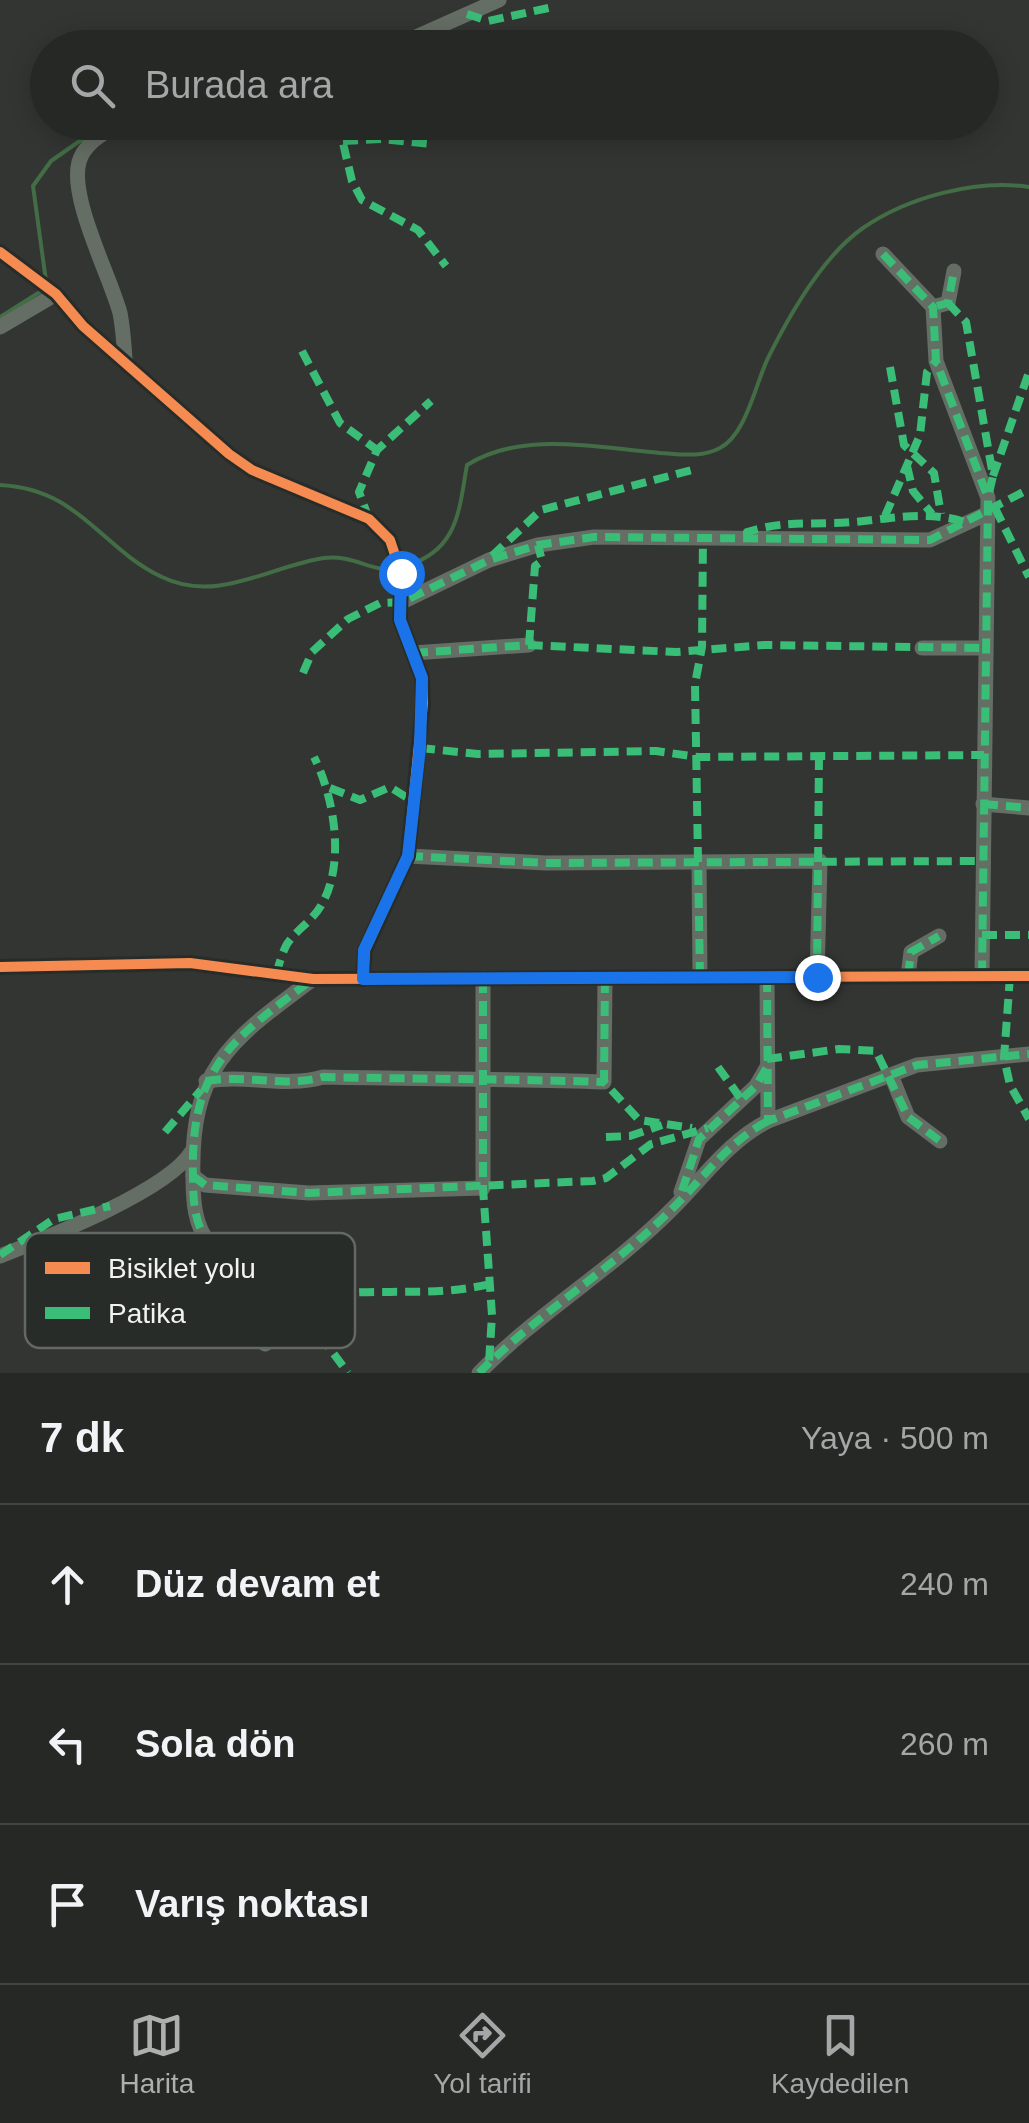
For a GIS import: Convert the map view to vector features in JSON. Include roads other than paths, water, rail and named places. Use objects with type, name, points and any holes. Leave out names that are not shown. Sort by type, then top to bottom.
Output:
[{"type":"street","points":[[432,30],[499,0]]},
{"type":"street","points":[[95,140],[79,158],[78,169],[87,216],[121,316],[125,360]]},
{"type":"street","points":[[0,252],[49,288],[82,326],[252,470],[369,519],[390,540],[399,566],[400,620],[422,678],[423,703],[408,856],[364,950],[363,979]]},
{"type":"street","points":[[883,254],[932,308],[936,361],[988,498],[982,976]]},
{"type":"street","points":[[932,308],[948,303],[954,271]]},
{"type":"street","points":[[0,327],[49,288]]},
{"type":"street","points":[[402,602],[489,560],[538,545],[594,536],[930,540],[986,514]]},
{"type":"street","points":[[413,652],[529,645]]},
{"type":"street","points":[[922,648],[985,648]]},
{"type":"street","points":[[983,804],[1029,808]]},
{"type":"street","points":[[408,856],[546,863],[820,860],[817,977]]},
{"type":"street","points":[[699,861],[700,977]]},
{"type":"street","points":[[908,976],[911,952],[939,936]]},
{"type":"street","points":[[0,967],[190,963],[313,979],[1029,976]]},
{"type":"street","points":[[767,977],[768,1120]]},
{"type":"street","points":[[193,1176],[205,1185],[308,1193],[483,1188],[482,978]]},
{"type":"street","points":[[206,1081],[252,1077],[276,1083],[324,1077],[604,1082],[605,978]]},
{"type":"street","points":[[205,1233],[193,1202],[193,1176],[206,1081],[218,1060],[250,1026],[313,979]]},
{"type":"street","points":[[479,1373],[678,1202],[724,1158],[740,1135],[768,1120],[918,1065],[1029,1054]]},
{"type":"street","points":[[678,1202],[699,1140],[756,1086],[768,1067]]},
{"type":"street","points":[[892,1075],[908,1117],[940,1141]]},
{"type":"street","points":[[62,1233],[167,1177],[184,1165],[194,1148]]},
{"type":"street","points":[[0,1256],[25,1247]]},
{"type":"waterway","points":[[46,281],[33,186],[51,161],[81,140]]},
{"type":"waterway","points":[[406,566],[424,559],[446,539],[458,512],[467,465],[489,454],[561,444],[683,454],[720,448],[744,419],[769,356],[798,304],[835,253],[863,228],[900,207],[943,193],[987,186],[1029,187]]},
{"type":"waterway","points":[[0,317],[43,290]]},
{"type":"waterway","points":[[0,485],[50,497],[70,508],[140,565],[183,584],[223,585],[324,558],[397,568]]}]
